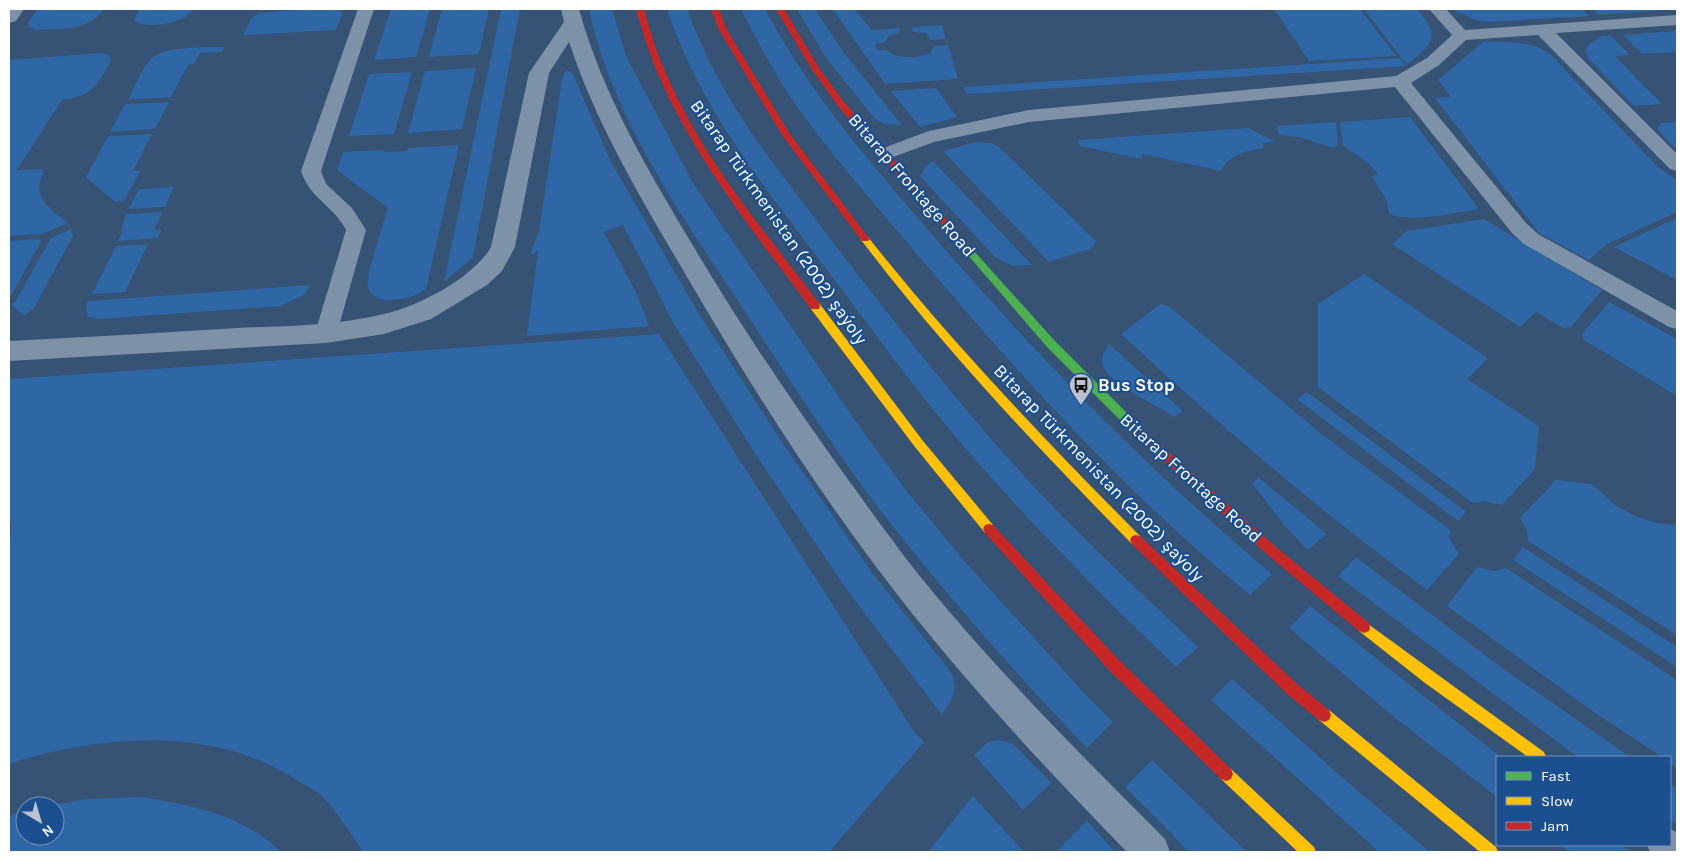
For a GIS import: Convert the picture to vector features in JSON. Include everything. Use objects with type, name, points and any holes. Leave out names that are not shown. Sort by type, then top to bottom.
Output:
[{"type":"main road","name":"Bitarap Türkmenistan (2002) şaýoly","points":[[640,9],[644,26],[670,96],[692,132],[884,400],[938,469],[1002,545],[1079,628],[1235,785],[1309,852]]},
{"type":"main road","name":"Bitarap Türkmenistan (2002) şaýoly","points":[[715,9],[723,30],[786,135],[888,270],[1021,423],[1146,551],[1291,688],[1491,852]]},
{"type":"main road","name":"Bitarap Frontage Road","points":[[780,9],[796,40],[828,87],[1008,297],[1122,417],[1235,519],[1331,600],[1488,721],[1538,756]]},
{"type":"street","points":[[9,17],[15,9]]},
{"type":"street","points":[[9,351],[326,332],[402,320],[422,312],[478,279],[493,265],[503,247],[539,73],[572,16]]},
{"type":"street","points":[[572,16],[586,65],[604,107],[632,160],[713,301],[801,436],[890,562],[946,631],[1002,696],[1152,852]]},
{"type":"lane","points":[[326,332],[356,230],[352,218],[314,185],[312,171],[366,9]]},
{"type":"lane","points":[[1437,9],[1461,35]]},
{"type":"lane","points":[[885,154],[928,137],[1029,116],[1400,81],[1422,70],[1439,58],[1461,35],[1677,20]]},
{"type":"lane","points":[[1541,28],[1677,166]]},
{"type":"lane","points":[[1400,81],[1519,228],[1531,239],[1677,321]]},
{"type":"shaded area","points":[[38,9],[104,9],[90,22],[82,25],[64,29],[36,30],[29,27],[28,22]]},
{"type":"shaded area","points":[[139,9],[193,9],[189,14],[174,22],[147,25],[134,20]]},
{"type":"shaded area","points":[[306,9],[340,9],[342,15],[336,30],[243,35],[251,19],[259,13]]},
{"type":"shaded area","points":[[391,9],[430,9],[416,57],[374,60]]},
{"type":"shaded area","points":[[442,9],[489,9],[479,54],[429,57]]},
{"type":"shaded area","points":[[501,9],[520,9],[473,257],[444,282]]},
{"type":"shaded area","points":[[589,9],[612,9],[626,56],[693,183],[859,426],[905,489],[966,563],[1084,693],[1113,722],[1087,748],[1032,690],[952,599],[877,506],[824,431],[695,236],[651,163],[613,87],[599,48]]},
{"type":"shaded area","points":[[667,9],[687,9],[702,46],[720,81],[761,147],[949,389],[1015,466],[1059,513],[1198,647],[1176,667],[1038,529],[942,421],[778,205],[735,144],[696,79],[680,45]]},
{"type":"shaded area","points":[[741,9],[765,9],[783,41],[822,100],[889,184],[1015,328],[1139,455],[1272,574],[1250,595],[1160,516],[1117,475],[994,344],[821,138],[777,76]]},
{"type":"shaded area","points":[[797,9],[815,9],[844,53],[902,125],[884,124],[875,119],[826,58]]},
{"type":"shaded area","points":[[833,9],[854,9],[872,30],[899,28],[900,33],[889,36],[884,43],[875,44],[877,50],[886,50],[902,57],[913,57],[930,54],[934,46],[948,45],[958,79],[885,84]]},
{"type":"shaded area","points":[[1274,9],[1360,9],[1396,56],[1309,61]]},
{"type":"shaded area","points":[[1364,9],[1417,9],[1432,33],[1428,45],[1407,65]]},
{"type":"shaded area","points":[[1451,9],[1582,9],[1589,16],[1487,22],[1476,20]]},
{"type":"shaded area","points":[[1593,9],[1677,9],[1599,15]]},
{"type":"shaded area","points":[[942,25],[946,39],[931,40],[926,33],[913,32],[911,27]]},
{"type":"shaded area","points":[[1677,31],[1677,52],[1642,54],[1623,35]]},
{"type":"shaded area","points":[[1602,36],[1611,36],[1630,55],[1615,56],[1662,104],[1634,106],[1588,58],[1586,51],[1588,45]]},
{"type":"shaded area","points":[[1483,42],[1525,44],[1549,53],[1657,166],[1677,180],[1677,212],[1607,244],[1589,260],[1539,233],[1435,98],[1451,97],[1438,80]]},
{"type":"shaded area","points":[[224,47],[222,52],[200,53],[194,64],[188,65],[171,97],[128,100],[144,68],[157,55],[175,49]]},
{"type":"shaded area","points":[[100,53],[109,55],[111,61],[97,83],[81,96],[62,100],[17,170],[44,169],[40,188],[43,200],[68,223],[42,234],[9,236],[9,60]]},
{"type":"shaded area","points":[[1400,58],[1406,66],[966,94],[964,87]]},
{"type":"shaded area","points":[[476,68],[462,129],[408,133],[425,71]]},
{"type":"shaded area","points":[[566,71],[571,71],[573,74],[611,162],[699,314],[782,442],[873,574],[951,672],[954,684],[953,695],[942,715],[847,590],[756,455],[674,324],[623,225],[604,232],[636,292],[649,326],[527,336],[538,251],[530,255],[539,231],[562,79]]},
{"type":"shaded area","points":[[412,72],[394,134],[349,136],[369,74]]},
{"type":"shaded area","points":[[936,88],[957,117],[920,127],[891,91]]},
{"type":"shaded area","points":[[169,102],[155,129],[110,132],[125,104]]},
{"type":"shaded area","points":[[1410,117],[1479,209],[1446,215],[1409,218],[1389,214],[1387,201],[1372,176],[1378,174],[1367,162],[1343,146],[1340,122]]},
{"type":"shaded area","points":[[1336,122],[1338,145],[1334,148],[1302,138],[1278,134],[1277,126]]},
{"type":"shaded area","points":[[1677,122],[1677,150],[1657,129],[1661,123]]},
{"type":"shaded area","points":[[1248,128],[1276,142],[1262,143],[1264,148],[1239,154],[1224,165],[1221,171],[1143,154],[1141,159],[1080,146],[1078,140]]},
{"type":"shaded area","points":[[152,134],[133,171],[140,171],[124,201],[115,202],[86,177],[108,136]]},
{"type":"shaded area","points":[[976,142],[991,143],[999,147],[1096,241],[1092,248],[1049,262],[943,151]]},
{"type":"shaded area","points":[[459,145],[426,289],[414,296],[404,298],[387,300],[377,298],[369,290],[368,281],[388,208],[337,170],[343,152],[407,151],[408,148]]},
{"type":"shaded area","points":[[933,161],[1032,265],[1013,266],[995,257],[920,176],[926,166]]},
{"type":"shaded area","points":[[174,187],[165,207],[129,209],[139,189]]},
{"type":"shaded area","points":[[163,212],[154,230],[162,230],[158,238],[118,241],[126,214]]},
{"type":"shaded area","points":[[1677,218],[1677,280],[1614,247]]},
{"type":"shaded area","points":[[1484,219],[1602,290],[1571,327],[1563,328],[1536,312],[1520,327],[1392,244],[1407,231]]},
{"type":"shaded area","points":[[71,229],[73,236],[34,308],[24,316],[11,304],[15,302],[51,238]]},
{"type":"shaded area","points":[[39,239],[41,242],[9,299],[9,241]]},
{"type":"shaded area","points":[[148,244],[125,292],[92,294],[116,246]]},
{"type":"shaded area","points":[[1364,274],[1488,358],[1467,379],[1539,426],[1535,469],[1502,505],[1484,501],[1473,503],[1318,387],[1318,304]]},
{"type":"shaded area","points":[[310,285],[304,295],[280,306],[100,319],[88,317],[86,307],[88,301]]},
{"type":"shaded area","points":[[1609,302],[1677,339],[1677,396],[1584,340],[1582,334]]},
{"type":"shaded area","points":[[1160,304],[1170,307],[1320,433],[1450,530],[1450,540],[1459,554],[1427,590],[1271,466],[1121,334]]},
{"type":"shaded area","points":[[659,334],[913,730],[924,742],[829,852],[364,852],[320,794],[262,762],[228,750],[191,743],[154,740],[117,742],[44,754],[9,764],[9,558],[11,526],[9,514],[9,379]]},
{"type":"shaded area","points":[[1109,344],[1183,411],[1174,417],[1132,393],[1111,378],[1102,361],[1103,354]]},
{"type":"shaded area","points":[[1307,392],[1466,512],[1458,521],[1297,399]]},
{"type":"shaded area","points":[[1259,478],[1327,534],[1308,550],[1284,525],[1252,483]]},
{"type":"shaded area","points":[[1556,480],[1592,484],[1615,505],[1635,516],[1657,523],[1677,525],[1677,635],[1528,541],[1527,530],[1520,518]]},
{"type":"shaded area","points":[[1523,547],[1677,647],[1677,667],[1513,560]]},
{"type":"shaded area","points":[[1356,557],[1498,665],[1629,756],[1577,756],[1338,576]]},
{"type":"shaded area","points":[[1477,567],[1494,571],[1506,568],[1677,680],[1677,768],[1671,764],[1671,756],[1660,756],[1591,710],[1447,606]]},
{"type":"shaded area","points":[[1310,606],[1500,756],[1496,756],[1496,796],[1394,717],[1289,628]]},
{"type":"shaded area","points":[[1232,679],[1344,779],[1430,852],[1379,852],[1211,700]]},
{"type":"shaded area","points":[[999,740],[1013,744],[1051,783],[1023,810],[974,755],[988,742]]},
{"type":"shaded area","points":[[1152,760],[1247,852],[1189,852],[1125,787]]},
{"type":"shaded area","points":[[1671,785],[1677,789],[1677,825],[1671,821]]},
{"type":"shaded area","points":[[973,796],[1024,852],[928,852]]},
{"type":"shaded area","points":[[142,797],[198,808],[234,820],[251,829],[281,852],[9,852],[9,816],[15,814],[15,846],[65,846],[65,803],[88,799]]},
{"type":"shaded area","points":[[1087,821],[1115,852],[1060,852],[1058,850]]},
{"type":"shaded area","points":[[1561,846],[1623,846],[1632,852],[1570,852]]},
{"type":"traffic: fast","points":[[970,252],[1051,344],[1138,431]]},
{"type":"traffic: slow","points":[[865,239],[928,318],[996,394],[1136,540]]},
{"type":"traffic: slow","points":[[815,306],[919,444],[989,529]]},
{"type":"traffic: slow","points":[[1364,627],[1430,678],[1538,756]]},
{"type":"traffic: slow","points":[[1324,715],[1491,852]]},
{"type":"traffic: slow","points":[[1226,774],[1309,852]]},
{"type":"traffic: jam","points":[[640,9],[661,72],[697,141],[754,225],[815,306]]},
{"type":"traffic: jam","points":[[715,9],[723,30],[786,135],[865,239]]},
{"type":"traffic: jam","points":[[780,9],[815,68],[841,104],[970,252]]},
{"type":"traffic: jam","points":[[1138,431],[1272,551],[1364,627]]},
{"type":"traffic: jam","points":[[989,529],[1112,663],[1226,774]]},
{"type":"traffic: jam","points":[[1136,540],[1291,688],[1324,715]]},
{"type":"place","name":"Bus Stop","points":[[1081,406]]}]
